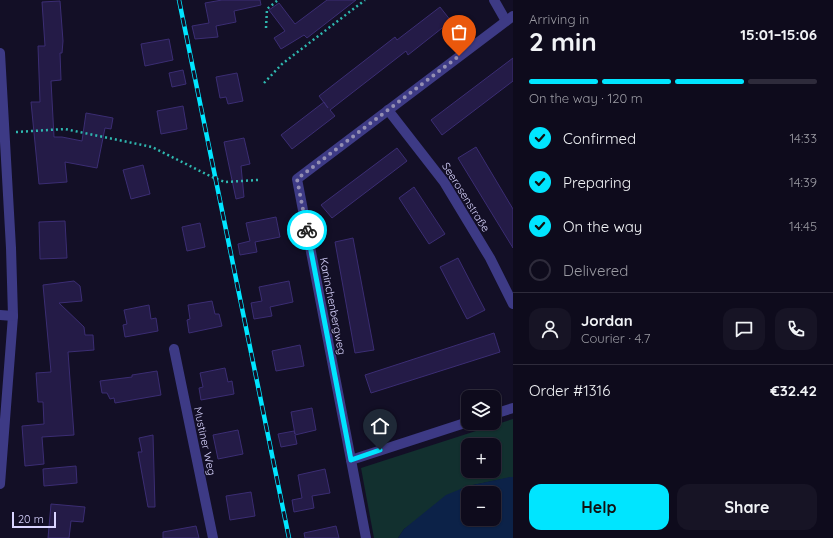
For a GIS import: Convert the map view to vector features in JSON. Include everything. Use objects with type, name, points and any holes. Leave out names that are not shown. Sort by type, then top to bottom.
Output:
[{"type":"street","points":[[494,0],[510,18]]},
{"type":"street","name":"Kaninchenbergweg","points":[[366,538],[297,179],[510,18]]},
{"type":"street","points":[[0,53],[13,316],[0,484]]},
{"type":"street","name":"Seerosenstraße","points":[[388,110],[444,182],[490,258],[513,304]]},
{"type":"street","points":[[0,315],[13,316]]},
{"type":"street","name":"Mustiner Weg","points":[[174,349],[213,538]]},
{"type":"street","points":[[501,412],[513,408]]},
{"type":"street","points":[[351,460],[461,424]]},
{"type":"path","points":[[266,28],[267,9],[278,0]]},
{"type":"path","points":[[264,83],[282,64],[365,0]]},
{"type":"path","points":[[5,132],[65,129],[152,147],[225,182],[258,180]]},
{"type":"green space","points":[[513,419],[513,477],[461,486],[461,491],[404,529],[398,538],[374,538],[361,468],[479,430],[501,430],[501,423]]},
{"type":"water","points":[[513,477],[513,538],[398,538],[404,529],[446,495],[461,489],[461,526],[501,526],[501,486],[468,486]]},
{"type":"building","points":[[222,0],[260,0],[261,5],[234,11],[236,22],[216,26],[218,37],[195,39],[192,26],[209,23],[205,3]]},
{"type":"building","points":[[327,0],[356,0],[307,38],[304,35],[281,49],[274,38],[285,31],[269,10],[279,3],[295,24]]},
{"type":"building","points":[[60,1],[63,41],[62,53],[60,53],[61,80],[51,81],[54,137],[82,141],[86,113],[113,118],[111,129],[105,128],[97,168],[65,162],[67,182],[39,184],[31,102],[40,102],[38,46],[45,46],[42,2]]},
{"type":"building","points":[[440,7],[451,21],[408,55],[406,51],[330,110],[335,116],[292,149],[281,135],[324,102],[319,96],[395,37],[397,40]]},
{"type":"building","points":[[169,39],[173,60],[145,66],[141,44]]},
{"type":"building","points":[[513,58],[513,81],[442,135],[431,120]]},
{"type":"building","points":[[183,70],[186,84],[172,87],[169,73]]},
{"type":"building","points":[[237,73],[243,101],[228,104],[226,97],[220,98],[216,77]]},
{"type":"building","points":[[183,106],[187,129],[161,134],[157,111]]},
{"type":"building","points":[[244,138],[250,164],[241,166],[244,197],[236,199],[224,142]]},
{"type":"building","points":[[476,147],[513,209],[513,248],[458,158]]},
{"type":"building","points":[[397,148],[407,161],[332,218],[321,205]]},
{"type":"building","points":[[143,165],[150,194],[131,199],[123,170]]},
{"type":"building","points":[[414,187],[445,234],[429,244],[399,198]]},
{"type":"building","points":[[276,217],[280,237],[255,242],[257,252],[240,255],[238,244],[250,241],[246,223]]},
{"type":"building","points":[[65,221],[67,258],[40,259],[39,222]]},
{"type":"building","points":[[200,223],[205,247],[187,251],[182,227]]},
{"type":"building","points":[[353,238],[374,350],[355,353],[335,242]]},
{"type":"building","points":[[458,258],[485,310],[467,319],[440,267]]},
{"type":"building","points":[[74,281],[80,286],[82,301],[59,303],[84,327],[85,335],[93,335],[94,350],[68,352],[74,435],[42,437],[44,464],[25,466],[22,426],[44,424],[43,402],[38,402],[36,373],[51,372],[43,285]]},
{"type":"building","points":[[289,281],[293,302],[270,307],[272,316],[254,319],[251,303],[262,301],[259,287]]},
{"type":"building","points":[[212,301],[215,314],[219,314],[222,326],[189,333],[187,320],[190,319],[188,305]]},
{"type":"building","points":[[149,305],[151,319],[156,318],[158,331],[125,337],[123,325],[127,324],[124,310]]},
{"type":"building","points":[[494,333],[500,352],[371,393],[365,375]]},
{"type":"building","points":[[300,345],[304,366],[276,371],[272,351]]},
{"type":"building","points":[[225,368],[228,382],[232,381],[234,394],[201,400],[199,388],[203,387],[200,373]]},
{"type":"building","points":[[157,371],[161,395],[115,403],[114,398],[110,399],[107,393],[102,393],[100,381],[132,377],[132,375]]},
{"type":"building","points":[[312,408],[316,430],[295,435],[297,444],[281,447],[278,434],[294,431],[295,434],[291,412]]},
{"type":"building","points":[[238,430],[243,454],[218,459],[213,435]]},
{"type":"building","points":[[153,435],[155,507],[148,507],[138,452],[142,452],[139,438]]},
{"type":"building","points":[[76,466],[77,483],[44,486],[43,469]]},
{"type":"building","points":[[325,469],[330,493],[312,496],[314,508],[294,512],[292,500],[302,498],[298,475]]},
{"type":"building","points":[[251,492],[255,516],[230,520],[226,496]]},
{"type":"building","points":[[51,504],[85,507],[83,522],[71,521],[69,538],[48,538]]},
{"type":"building","points":[[196,526],[199,538],[163,538],[163,532]]},
{"type":"building","points":[[336,526],[339,538],[305,538],[304,533]]},
{"type":"railway","points":[[179,0],[289,538]]},
{"type":"way so far","points":[[307,230],[297,179],[459,56]]},
{"type":"route","points":[[307,230],[351,460],[380,450]]}]
